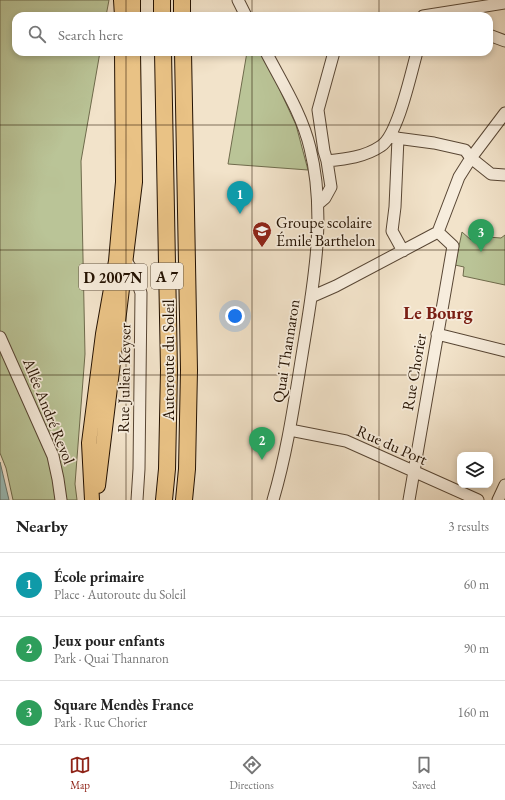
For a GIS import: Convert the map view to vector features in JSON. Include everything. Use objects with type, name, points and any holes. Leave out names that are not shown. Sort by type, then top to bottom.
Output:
[{"type":"highway","points":[[162,0],[162,12]]},
{"type":"highway","points":[[182,0],[182,12]]},
{"type":"highway","name":"Autoroute du Soleil","points":[[163,56],[169,370],[167,469],[164,500]]},
{"type":"highway","name":"Autoroute du Soleil","points":[[183,56],[189,370],[187,470],[184,500]]},
{"type":"main road","points":[[121,0],[122,12]]},
{"type":"main road","points":[[133,0],[133,12]]},
{"type":"main road","name":"D 2007N","points":[[92,500],[89,443],[102,334],[116,261],[123,182],[122,56]]},
{"type":"main road","name":"D 2007N","points":[[96,500],[135,182],[133,56]]},
{"type":"street","points":[[238,0],[244,12]]},
{"type":"street","points":[[449,12],[505,3]]},
{"type":"street","points":[[493,36],[505,41]]},
{"type":"street","name":"Quai Thannaron","points":[[268,56],[304,127],[311,148],[318,204],[318,234],[311,297],[290,430],[273,500]]},
{"type":"street","points":[[318,204],[325,198],[330,188],[318,110],[333,56]]},
{"type":"street","points":[[403,251],[392,231],[395,207],[394,138],[401,106],[416,56]]},
{"type":"street","points":[[311,297],[336,286],[438,232],[459,177],[471,158],[505,113]]},
{"type":"street","points":[[327,161],[356,158],[382,146],[394,138],[434,143],[465,150],[471,158],[491,174],[505,175]]},
{"type":"street","name":"Rue Chorier","points":[[409,500],[453,246],[438,232]]},
{"type":"street","name":"Rue Julien Keyser","points":[[126,259],[135,276],[141,293],[139,469],[137,500]]},
{"type":"street","points":[[437,334],[505,351]]},
{"type":"street","name":"Allée André Revol","points":[[0,337],[53,456],[61,500]]},
{"type":"street","name":"Rue du Port","points":[[290,430],[346,441],[478,500]]},
{"type":"street","points":[[498,500],[505,485]]},
{"type":"green space","points":[[0,0],[109,0],[107,12],[12,12],[12,56],[99,56],[81,161],[85,354],[75,484],[77,500],[13,500],[6,468],[0,453]]},
{"type":"green space","points":[[246,56],[264,56],[296,125],[308,170],[228,164]]},
{"type":"green space","points":[[462,232],[471,240],[474,236],[501,238],[505,235],[505,285],[463,276],[464,267],[455,265]]},
{"type":"water","points":[[0,462],[9,500],[0,500]]},
{"type":"place","name":"École primaire","points":[[240,214]]},
{"type":"place","name":"Groupe scolaire Émile Barthelon","points":[[262,248]]},
{"type":"place","name":"Square Mendès France","points":[[481,252]]},
{"type":"place","name":"Jeux pour enfants","points":[[262,460]]},
{"type":"district","name":"Le Bourg","points":[[438,312]]}]
